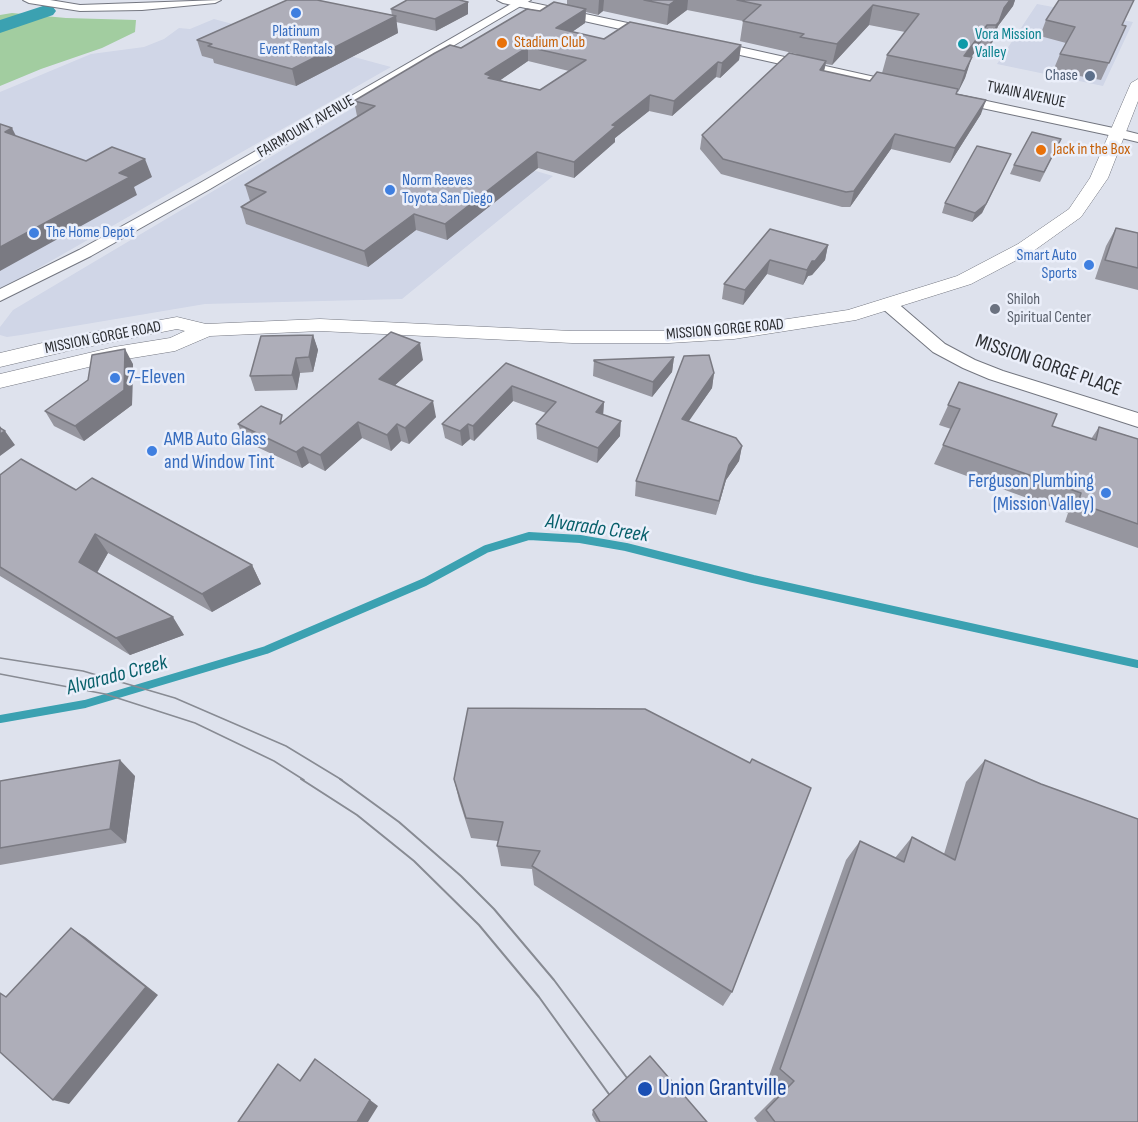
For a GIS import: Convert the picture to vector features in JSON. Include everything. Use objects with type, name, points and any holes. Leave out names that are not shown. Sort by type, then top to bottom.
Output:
[{"type":"main road","points":[[29,0],[80,8],[142,7],[215,0]]},
{"type":"main road","points":[[503,0],[523,2],[666,35]]},
{"type":"main road","points":[[696,42],[919,90]]},
{"type":"main road","name":"MISSION GORGE ROAD","points":[[0,360],[72,343],[177,323],[206,330],[320,325],[572,337],[669,337],[734,333],[849,316],[964,280],[1025,248],[1075,213],[1099,178],[1138,82]]},
{"type":"main road","name":"TWAIN AVENUE","points":[[939,95],[1118,133]]},
{"type":"main road","name":"MISSION GORGE ROAD","points":[[0,381],[114,354],[175,344],[206,330]]},
{"type":"street","name":"FAIRMOUNT AVENUE","points":[[0,296],[85,253],[523,2]]},
{"type":"street","name":"TWAIN AVENUE","points":[[1118,133],[1138,138]]},
{"type":"street","name":"FAIRMOUNT AVENUE","points":[[0,309],[26,295],[85,253]]},
{"type":"street","name":"MISSION GORGE PLACE","points":[[889,305],[939,348],[969,364],[1138,420]]},
{"type":"shaded area","points":[[1037,4],[1133,22],[1103,86],[997,64]]},
{"type":"shaded area","points":[[214,19],[391,67],[0,290],[0,92],[91,54],[144,47],[164,39],[179,28],[190,29]]},
{"type":"shaded area","points":[[427,64],[488,157],[553,176],[402,299],[205,304],[21,335],[7,337],[0,335],[0,327],[13,310]]},
{"type":"green space","points":[[12,13],[66,18],[136,20],[135,32],[102,48],[0,86],[0,15]]},
{"type":"building","points":[[287,0],[317,0],[396,16],[292,69],[208,46],[212,44],[197,40]]},
{"type":"building","points":[[407,0],[468,2],[435,19],[391,9]]},
{"type":"building","points":[[644,0],[676,0],[669,5]]},
{"type":"building","name":"Vora Mission Valley","points":[[737,0],[1010,0],[999,22],[996,25],[987,25],[964,56],[972,57],[965,71],[887,55],[919,14],[873,5],[837,44],[800,37],[804,34],[743,21],[761,5]]},
{"type":"building","points":[[1059,0],[1134,0],[1122,25],[1126,26],[1109,63],[1060,54],[1075,27],[1046,20]]},
{"type":"building","points":[[554,2],[586,9],[556,28],[604,39],[630,22],[741,45],[674,101],[650,95],[612,125],[616,126],[574,162],[537,152],[445,224],[414,214],[364,251],[241,207],[266,192],[245,185],[375,106],[354,101],[450,45],[461,48],[527,9],[540,11]],"holes":[[[528,47],[586,60],[540,90],[488,78],[491,76],[485,74]]]},
{"type":"building","points":[[789,53],[826,61],[820,70],[870,81],[877,72],[958,89],[956,94],[986,100],[955,148],[895,134],[854,191],[846,192],[723,159],[702,135]]},
{"type":"building","name":"The Home Depot","points":[[0,124],[12,128],[5,132],[86,161],[112,147],[145,159],[119,173],[130,177],[0,247]]},
{"type":"building","points":[[1032,132],[1061,139],[1044,172],[1014,165]]},
{"type":"building","points":[[977,146],[1011,154],[986,204],[975,213],[945,203]]},
{"type":"building","points":[[1116,228],[1138,233],[1138,268],[1105,260]]},
{"type":"building","points":[[770,229],[828,245],[815,261],[812,261],[807,270],[770,260],[745,290],[724,284]]},
{"type":"building","points":[[391,332],[420,343],[379,379],[433,401],[405,428],[397,424],[387,435],[358,422],[320,455],[303,447],[296,452],[238,424],[261,406],[282,415],[280,424]]},
{"type":"building","points":[[313,335],[309,357],[296,358],[292,375],[250,376],[261,336]]},
{"type":"building","points":[[125,349],[124,390],[75,426],[45,411],[88,380],[92,355]]},
{"type":"building","points":[[709,355],[714,373],[682,419],[736,438],[742,446],[729,465],[719,501],[636,481],[684,356]]},
{"type":"building","points":[[674,357],[653,382],[594,361],[594,360]]},
{"type":"building","points":[[506,363],[604,402],[596,412],[621,421],[598,448],[536,424],[556,402],[512,386],[473,426],[468,424],[460,431],[442,424]]},
{"type":"building","points":[[959,382],[1057,414],[1052,426],[1096,440],[1099,427],[1138,439],[1138,524],[1078,503],[1081,493],[943,445],[960,409],[948,405]]},
{"type":"building","points":[[21,459],[76,490],[92,478],[252,565],[202,594],[95,534],[79,562],[173,617],[116,638],[0,567],[0,475]]},
{"type":"building","points":[[468,708],[645,709],[750,763],[752,759],[811,788],[732,992],[532,866],[540,851],[497,846],[503,822],[466,818],[454,779]]},
{"type":"building","points":[[120,760],[110,829],[0,848],[0,781]]},
{"type":"building","name":"Union Grantville","points":[[985,760],[1041,784],[1138,819],[1138,1122],[775,1122],[766,1110],[794,1081],[780,1069],[860,841],[904,862],[912,837],[955,860]]},
{"type":"building","points":[[71,928],[146,987],[53,1100],[0,1052],[0,993],[6,997]]},
{"type":"building","name":"Union Grantville","points":[[650,1056],[707,1122],[600,1122],[593,1110]]},
{"type":"building","points":[[315,1059],[370,1100],[357,1122],[238,1122],[278,1064],[300,1081]]},
{"type":"waterway","points":[[0,27],[46,11]]},
{"type":"waterway","name":"Alvarado Creek","points":[[0,719],[85,704],[266,650],[425,582],[486,549],[529,536],[580,539],[626,547],[753,579],[1138,664]]},
{"type":"tram line","points":[[0,658],[83,671],[175,698],[286,746],[342,780]]},
{"type":"tram line","points":[[0,674],[105,694],[195,723],[274,761],[304,780]]},
{"type":"tram line","points":[[301,779],[357,815],[414,861],[479,925],[539,997],[629,1122]]},
{"type":"tram line","points":[[340,779],[399,822],[461,876],[494,909],[554,980],[636,1090]]},
{"type":"place","name":"Platinum Event Rentals","points":[[296,13]]},
{"type":"place","name":"Stadium Club","points":[[502,43]]},
{"type":"place","name":"Vora Mission Valley","points":[[963,44]]},
{"type":"place","name":"Chase","points":[[1090,76]]},
{"type":"place","name":"Jack in the Box","points":[[1041,150]]},
{"type":"place","name":"Norm Reeves Toyota San Diego","points":[[390,190]]},
{"type":"place","name":"The Home Depot","points":[[34,233]]},
{"type":"place","name":"Smart Auto Sports","points":[[1089,265]]},
{"type":"place","name":"Shiloh Spiritual Center","points":[[995,309]]},
{"type":"place","name":"7-Eleven","points":[[115,378]]},
{"type":"place","name":"AMB Auto Glass and Window Tint","points":[[152,451]]},
{"type":"place","name":"Ferguson Plumbing (Mission Valley)","points":[[1106,493]]},
{"type":"place","name":"Union Grantville","points":[[645,1089]]}]
